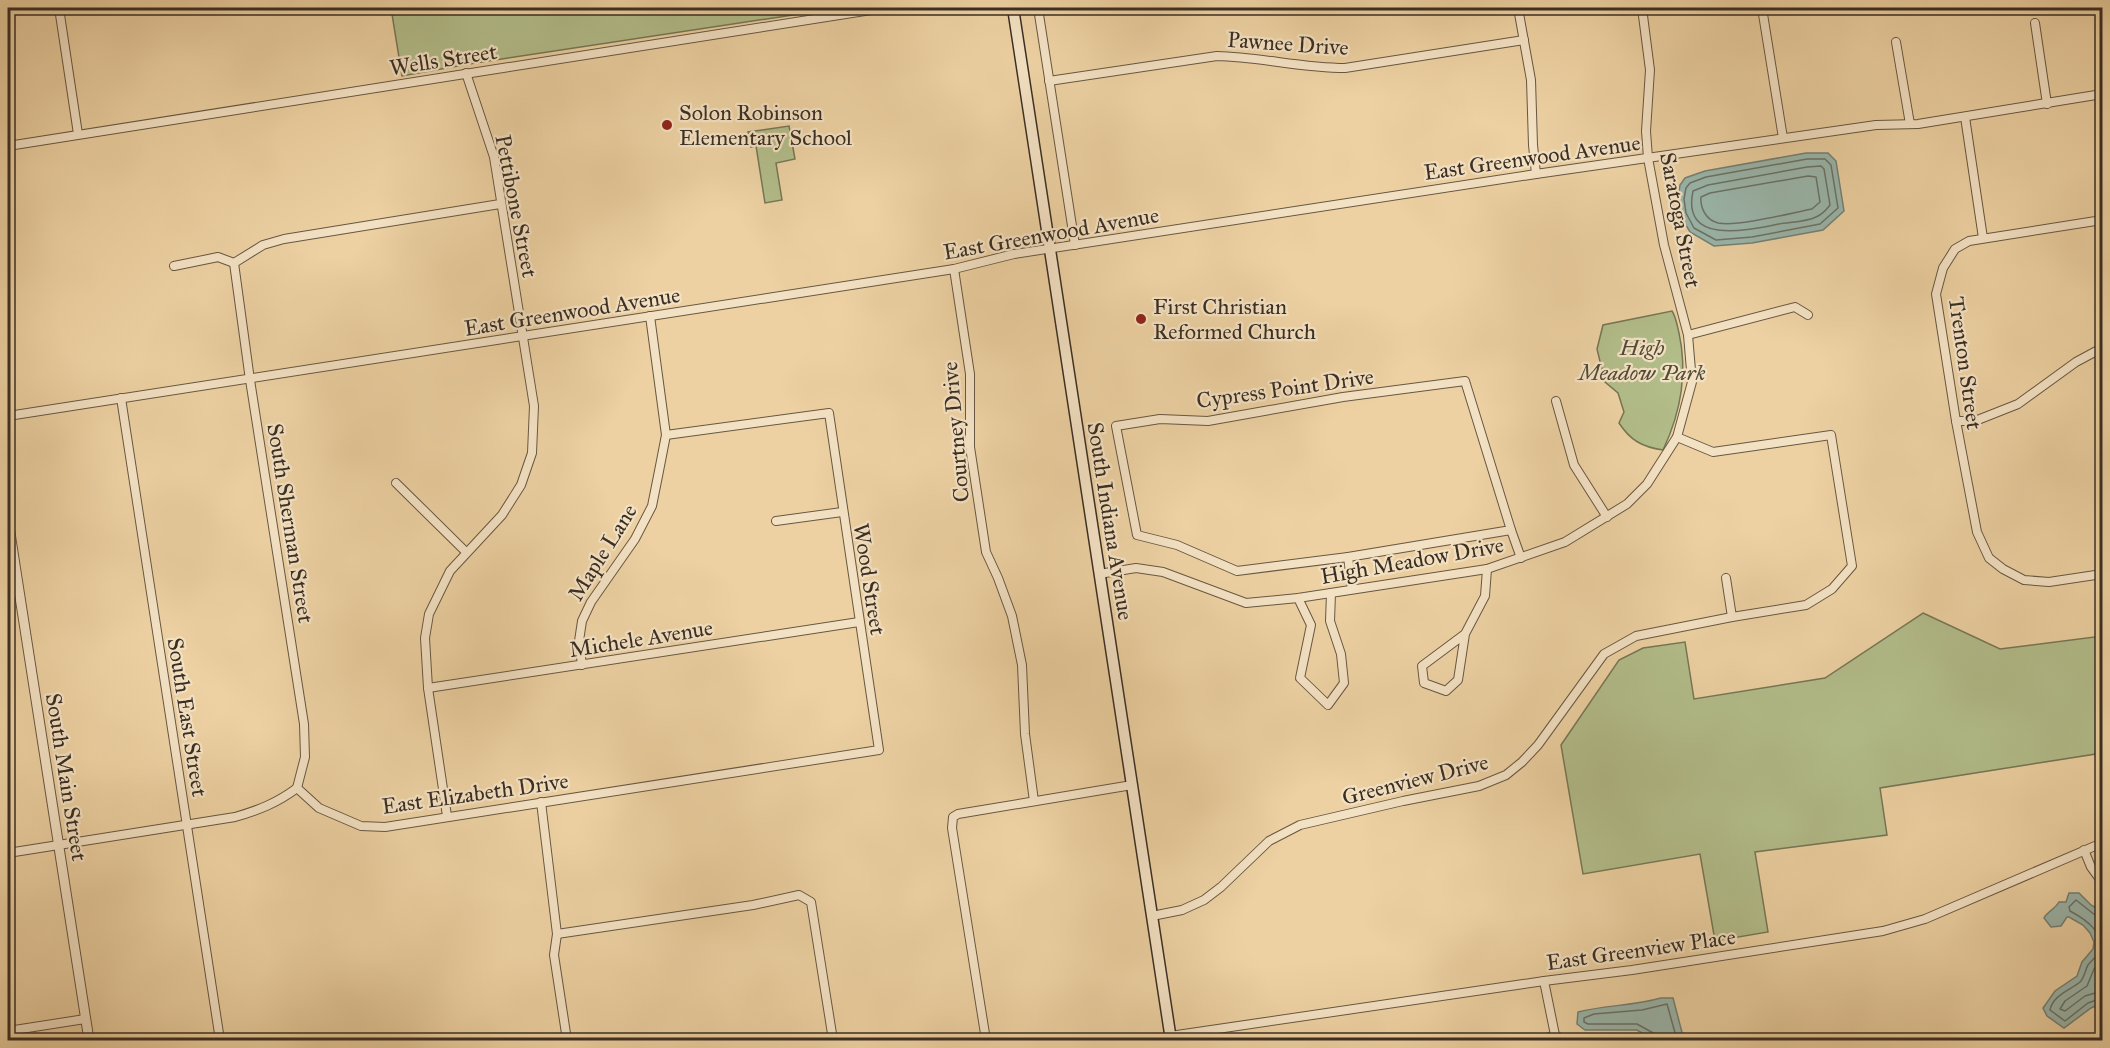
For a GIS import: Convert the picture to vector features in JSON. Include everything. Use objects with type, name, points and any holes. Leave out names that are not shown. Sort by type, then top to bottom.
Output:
[{"type":"main road","name":"South Indiana Avenue","points":[[1013,8],[1170,1039]]},
{"type":"street","points":[[59,8],[78,134]]},
{"type":"street","name":"Wells Street","points":[[8,146],[884,8]]},
{"type":"street","points":[[1038,8],[1075,245]]},
{"type":"street","points":[[1518,8],[1531,80],[1536,174]]},
{"type":"street","name":"Saratoga Street","points":[[1642,8],[1650,70],[1646,131],[1648,158],[1664,245],[1688,335],[1692,382],[1677,437]]},
{"type":"street","points":[[1762,8],[1783,138]]},
{"type":"street","points":[[2035,23],[2047,104]]},
{"type":"street","name":"Pawnee Drive","points":[[1049,81],[1216,56],[1243,57],[1324,68],[1345,68],[1524,40]]},
{"type":"street","points":[[1896,42],[1910,124]]},
{"type":"street","name":"Pettibone Street","points":[[447,816],[428,688],[425,638],[429,614],[450,571],[502,515],[521,485],[532,453],[534,406],[494,157],[466,73]]},
{"type":"street","name":"East Greenwood Avenue","points":[[8,416],[522,338],[954,269],[1014,254],[1536,174],[1876,125],[1910,124],[1965,117],[2103,94]]},
{"type":"street","points":[[1965,117],[1983,238]]},
{"type":"street","points":[[174,266],[218,257],[234,263],[262,245],[284,239],[500,204]]},
{"type":"street","name":"Trenton Street","points":[[2103,220],[1969,241],[1955,249],[1943,268],[1936,294],[1956,421],[1977,532],[1989,558],[2003,569],[2024,580],[2049,582],[2103,574]]},
{"type":"street","name":"South Sherman Street","points":[[234,263],[304,724],[304,757],[297,788]]},
{"type":"street","name":"Courtney Drive","points":[[954,269],[970,374],[970,447],[986,552],[1012,616],[1022,665],[1025,734],[1034,801]]},
{"type":"street","points":[[1688,335],[1795,307],[1808,315]]},
{"type":"street","name":"Maple Lane","points":[[582,665],[579,641],[582,621],[591,602],[635,539],[652,506],[666,435],[650,316]]},
{"type":"street","points":[[1956,421],[1976,421],[2018,404],[2076,362],[2103,348]]},
{"type":"street","name":"Cypress Point Drive","points":[[1466,381],[1512,530],[1348,557],[1238,571],[1177,545],[1137,535],[1116,426],[1160,419],[1208,421],[1343,397],[1466,381]]},
{"type":"street","name":"South East Street","points":[[121,398],[220,1041]]},
{"type":"street","points":[[1556,400],[1574,465],[1606,517]]},
{"type":"street","name":"Wood Street","points":[[666,435],[828,413],[879,750]]},
{"type":"street","name":"Greenview Drive","points":[[1152,916],[1182,910],[1204,900],[1269,841],[1300,825],[1479,786],[1506,775],[1538,746],[1604,654],[1636,636],[1806,605],[1832,589],[1852,566],[1831,435],[1713,452],[1677,437]]},
{"type":"street","name":"High Meadow Drive","points":[[1099,574],[1136,568],[1163,572],[1246,603],[1298,598],[1486,569],[1565,542],[1627,504],[1647,484],[1677,437]]},
{"type":"street","points":[[396,483],[466,552]]},
{"type":"street","points":[[776,521],[842,512]]},
{"type":"street","name":"South Main Street","points":[[8,520],[89,1041]]},
{"type":"street","points":[[1512,530],[1521,558]]},
{"type":"street","points":[[1348,557],[1352,589]]},
{"type":"street","points":[[1465,634],[1422,666],[1424,683],[1446,691],[1458,680],[1465,634],[1485,596],[1486,569]]},
{"type":"street","points":[[1725,578],[1732,617]]},
{"type":"street","points":[[1298,598],[1311,625],[1300,678],[1328,705],[1344,683],[1341,654],[1330,621],[1331,593]]},
{"type":"street","name":"Michele Avenue","points":[[428,688],[859,622]]},
{"type":"street","name":"East Elizabeth Drive","points":[[297,788],[319,808],[361,826],[385,827],[879,750]]},
{"type":"street","points":[[986,1040],[952,828],[953,817],[958,814],[1132,785]]},
{"type":"street","points":[[8,853],[235,817],[258,811],[280,801],[297,788]]},
{"type":"street","points":[[541,802],[557,934],[554,955],[567,1041]]},
{"type":"street","name":"East Greenview Place","points":[[1170,1039],[1883,931],[1925,919],[2103,843]]},
{"type":"street","points":[[2084,850],[2091,867],[2103,882]]},
{"type":"street","points":[[557,934],[753,905],[799,895],[811,902],[833,1041]]},
{"type":"street","points":[[1544,981],[1555,1035],[1563,1041]]},
{"type":"street","points":[[8,1031],[85,1019]]},
{"type":"street","points":[[1542,1041],[1555,1035]]},
{"type":"green space","points":[[391,8],[839,8],[402,76]]},
{"type":"green space","points":[[789,126],[795,159],[776,163],[782,200],[765,203],[756,146],[751,147],[748,132]]},
{"type":"green space","name":"High Meadow Park","points":[[1672,311],[1682,348],[1683,378],[1678,407],[1663,450],[1637,442],[1619,423],[1624,412],[1618,393],[1605,382],[1597,349],[1603,325]]},
{"type":"green space","points":[[1923,613],[2000,649],[2102,636],[2102,753],[1880,788],[1887,835],[1755,852],[1768,932],[1715,941],[1700,854],[1583,874],[1561,745],[1619,660],[1643,648],[1685,642],[1694,699],[1825,678]]},
{"type":"water","points":[[1806,153],[1828,153],[1836,161],[1844,211],[1823,230],[1752,243],[1714,246],[1690,232],[1680,215],[1678,199],[1680,185],[1685,178],[1705,171]]},
{"type":"water","points":[[2069,893],[2079,893],[2102,912],[2102,1003],[2091,1008],[2064,1028],[2047,1016],[2043,1008],[2055,991],[2077,976],[2082,962],[2093,949],[2094,942],[2083,925],[2069,917],[2061,926],[2051,927],[2044,918],[2059,902],[2066,902]]},
{"type":"water","points":[[1673,998],[1684,1040],[1654,1040],[1637,1030],[1585,1030],[1577,1024],[1578,1012]]},
{"type":"place","name":"Solon Robinson Elementary School","points":[[667,125]]},
{"type":"place","name":"First Christian Reformed Church","points":[[1141,319]]}]
